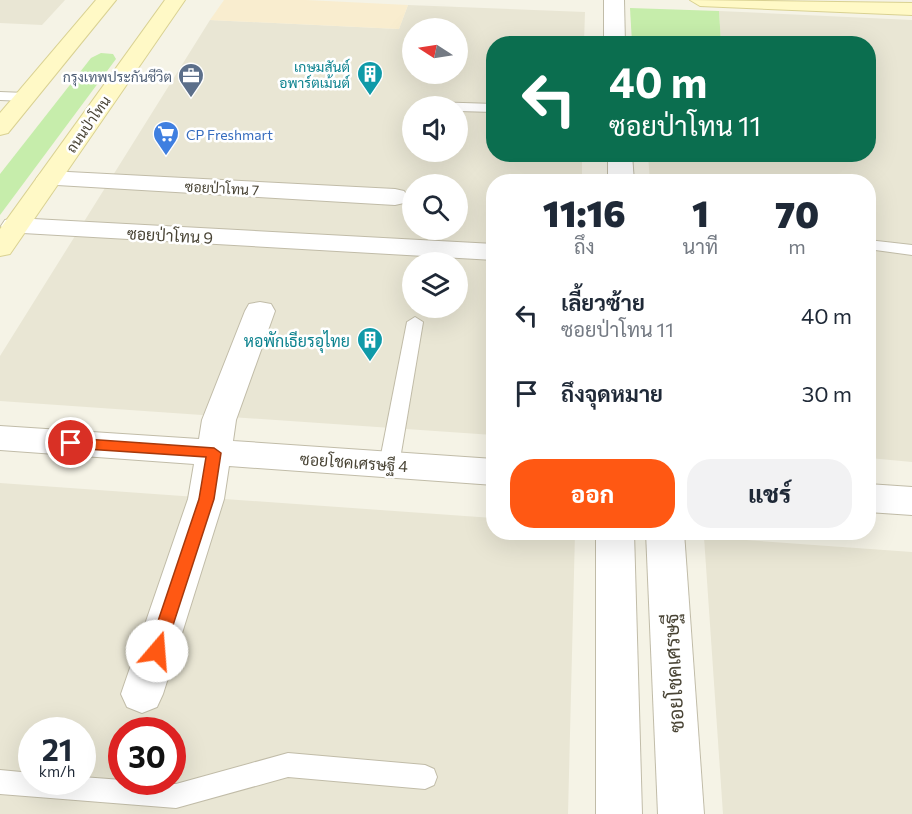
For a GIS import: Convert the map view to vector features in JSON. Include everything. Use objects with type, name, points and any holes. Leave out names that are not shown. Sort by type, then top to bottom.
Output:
[{"type":"street","points":[[0,128],[106,0]]},
{"type":"street","name":"ถนนป่าโทน","points":[[8,237],[175,0]]},
{"type":"street","points":[[614,0],[615,36]]},
{"type":"street","points":[[700,0],[912,9]]},
{"type":"street","name":"ซอยป่าโทน 7","points":[[49,179],[395,197]]},
{"type":"street","name":"ซอยป่าโทน 9","points":[[8,237],[324,244],[486,252]]},
{"type":"street","points":[[142,694],[206,499],[219,420],[260,311]]},
{"type":"street","name":"ซอยโชคเศรษฐี 4","points":[[0,438],[486,471]]},
{"type":"street","points":[[876,499],[912,501]]},
{"type":"street","points":[[615,540],[619,814]]},
{"type":"street","name":"ซอยโชคเศรษฐี","points":[[665,540],[681,814]]},
{"type":"lane","points":[[0,96],[26,97]]},
{"type":"lane","points":[[468,107],[486,108]]},
{"type":"lane","points":[[876,245],[912,250]]},
{"type":"lane","points":[[389,465],[415,322]]},
{"type":"lane","points":[[0,782],[176,796],[288,765],[425,777]]},
{"type":"shaded area","points":[[0,0],[65,0],[42,25],[0,23]]},
{"type":"shaded area","points":[[224,0],[306,0],[408,5],[399,29],[210,20]]},
{"type":"shaded area","points":[[408,5],[585,12],[584,36],[486,36],[486,162],[582,162],[582,174],[486,174],[486,435],[0,401],[0,356],[210,20],[399,29],[402,21],[402,84],[468,84],[468,18],[403,18]]},
{"type":"shaded area","points":[[719,11],[912,20],[912,462],[876,459],[876,174],[649,174],[649,162],[876,162],[876,36],[721,36]]},
{"type":"shaded area","points":[[0,483],[486,518],[486,540],[575,540],[568,814],[0,814]]},
{"type":"shaded area","points":[[704,540],[746,540],[912,552],[912,814],[723,814]]},
{"type":"green space","points":[[630,8],[719,11],[721,36],[632,36]]},
{"type":"green space","points":[[101,53],[113,54],[116,59],[0,215],[0,174],[91,58]]},
{"type":"place","name":"เกษมสันต์ อพาร์ตเม้นต์","points":[[370,97]]},
{"type":"place","name":"กรุงเทพประกันชีวิต","points":[[191,99]]},
{"type":"place","name":"CP Freshmart","points":[[166,157]]},
{"type":"place","name":"หอพักเธียรอุไทย","points":[[370,363]]},
{"type":"route","points":[[71,443],[214,453],[206,499],[157,651]]}]
